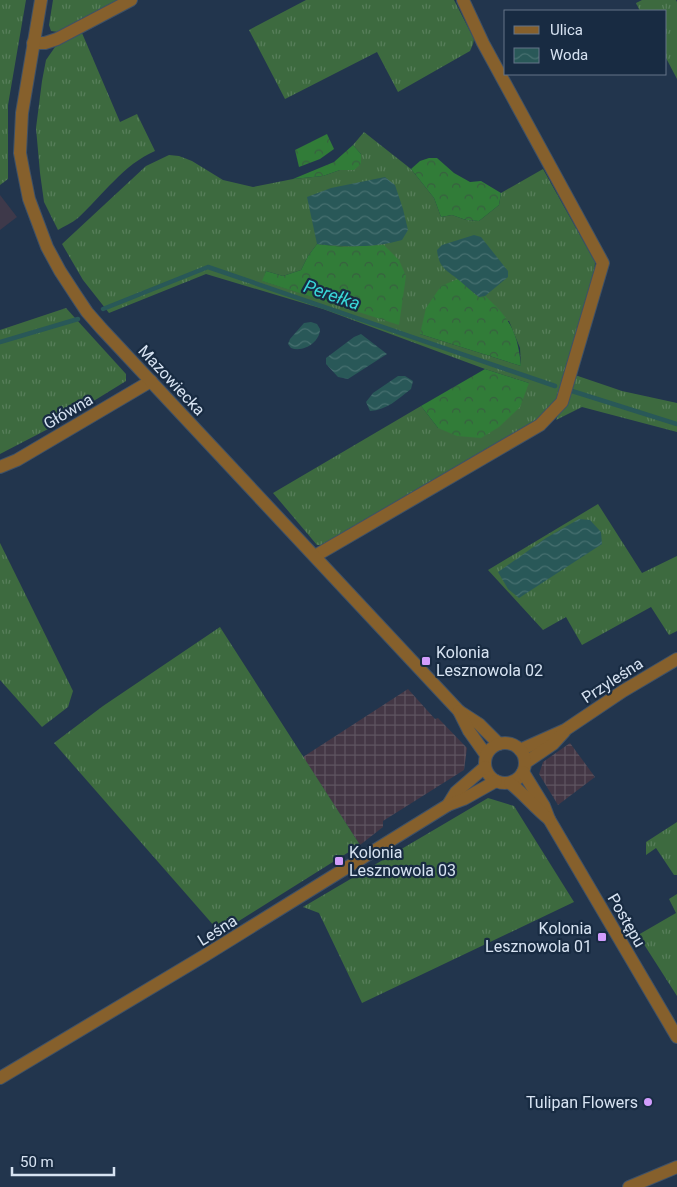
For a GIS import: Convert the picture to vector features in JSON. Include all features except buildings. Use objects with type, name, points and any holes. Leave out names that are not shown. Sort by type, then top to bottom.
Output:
[{"type":"street","name":"Mazowiecka","points":[[41,0],[32,43],[22,112],[20,153],[29,199],[60,271],[87,312],[151,381],[459,711],[479,724],[500,744]]},
{"type":"street","points":[[32,43],[45,43],[56,39],[131,0]]},
{"type":"street","points":[[315,556],[540,425],[562,402],[603,263],[483,43],[463,0]]},
{"type":"street","name":"Główna","points":[[0,467],[17,460],[151,381]]},
{"type":"street","name":"Przyleśna","points":[[520,750],[565,730],[623,691],[677,659]]},
{"type":"street","name":"Mazowiecka","points":[[459,711],[486,761]]},
{"type":"street","name":"Przyleśna","points":[[524,768],[553,744],[565,730]]},
{"type":"street","points":[[500,744],[510,744],[520,750],[524,768],[516,780],[504,784],[496,782],[488,775],[486,761],[491,748],[500,744]]},
{"type":"street","name":"Leśna","points":[[448,804],[456,792],[486,761]]},
{"type":"street","name":"Postępu","points":[[524,768],[549,819],[677,1037]]},
{"type":"street","name":"Leśna","points":[[0,1078],[204,956],[448,804],[464,799],[496,782]]},
{"type":"street","name":"Postępu","points":[[510,783],[521,791],[538,811],[549,819]]},
{"type":"street","points":[[630,1187],[677,1167]]},
{"type":"shaded area","points":[[0,195],[17,217],[0,230]]},
{"type":"shaded area","points":[[408,689],[435,719],[438,718],[467,748],[464,770],[383,821],[383,827],[360,845],[303,757]]},
{"type":"shaded area","points":[[570,743],[595,777],[558,805],[539,774],[543,762]]},
{"type":"green space","points":[[0,0],[26,0],[8,105],[8,179],[0,185]]},
{"type":"green space","points":[[53,0],[118,0],[58,32],[51,31],[49,25]]},
{"type":"green space","points":[[306,0],[454,0],[474,39],[473,44],[470,51],[398,92],[377,52],[285,99],[249,30]]},
{"type":"green space","points":[[642,0],[676,0],[677,79],[667,60],[667,10],[640,10],[636,3]]},
{"type":"green space","points":[[82,33],[120,122],[137,114],[155,151],[123,172],[78,218],[58,230],[44,202],[36,128],[46,60],[55,47]]},
{"type":"green space","points":[[364,132],[411,169],[434,198],[441,217],[452,215],[466,220],[479,221],[499,205],[501,193],[543,169],[595,262],[594,278],[560,394],[538,422],[325,545],[317,545],[273,493],[421,406],[438,428],[529,383],[485,369],[323,309],[206,274],[109,313],[83,280],[62,244],[146,166],[169,155],[179,156],[192,161],[223,180],[253,187],[293,179],[323,176],[340,170],[354,170],[361,154],[353,145]],"holes":[[[317,244],[344,247],[399,324],[263,281],[266,271],[283,276],[301,270]],[[509,321],[520,348],[521,366],[420,334]]]},
{"type":"green space","points":[[327,134],[334,149],[320,159],[299,167],[295,150]]},
{"type":"green space","points":[[353,145],[361,154],[361,164],[354,170],[340,170],[323,176],[293,179],[334,162]]},
{"type":"green space","points":[[437,158],[454,173],[470,182],[481,181],[501,193],[499,205],[479,221],[466,220],[452,215],[441,217],[434,198],[411,169],[420,161]]},
{"type":"green space","points":[[317,244],[344,247],[384,245],[399,260],[406,276],[399,325],[262,281],[266,271],[283,276],[301,270]]},
{"type":"green space","points":[[458,279],[478,297],[485,296],[507,319],[518,344],[521,366],[420,334],[426,308],[441,286]]},
{"type":"green space","points":[[66,308],[126,374],[126,381],[50,428],[0,454],[0,330]]},
{"type":"green space","points":[[485,369],[529,383],[520,407],[499,427],[481,438],[457,436],[438,428],[421,406]]},
{"type":"green space","points":[[575,375],[622,391],[677,403],[677,432],[582,407],[556,420]]},
{"type":"green space","points":[[598,504],[642,573],[677,556],[677,631],[669,635],[651,607],[582,645],[566,617],[543,630],[488,570]]},
{"type":"green space","points":[[0,543],[73,691],[68,707],[42,727],[0,680]]},
{"type":"green space","points":[[220,627],[360,845],[226,929],[223,923],[215,927],[54,743],[103,706]]},
{"type":"green space","points":[[488,798],[514,806],[574,902],[362,1003],[319,913],[303,907]]},
{"type":"green space","points":[[677,822],[677,875],[674,875],[656,848],[646,855],[646,842]]},
{"type":"green space","points":[[677,894],[677,996],[638,935],[676,913],[669,899]]},
{"type":"water","points":[[385,177],[395,185],[403,209],[408,230],[402,240],[360,246],[317,244],[307,197],[331,188]]},
{"type":"water","points":[[474,235],[481,237],[508,271],[508,277],[485,296],[479,297],[444,268],[437,250],[442,245]]},
{"type":"water","points":[[311,322],[317,324],[320,329],[314,342],[305,348],[291,348],[288,344],[290,339],[304,323]]},
{"type":"water","points":[[361,334],[387,354],[348,379],[338,377],[326,364],[326,358]]},
{"type":"water","points":[[398,376],[405,376],[413,381],[411,389],[382,409],[370,411],[366,402],[373,393]]},
{"type":"water","points":[[579,519],[590,520],[601,532],[602,544],[519,598],[508,589],[498,572],[546,538]]},
{"type":"waterway","name":"Perełka","points":[[103,309],[208,267],[555,386]]},
{"type":"waterway","name":"Perełka","points":[[0,342],[78,319]]},
{"type":"waterway","name":"Perełka","points":[[572,391],[677,424]]},
{"type":"place","name":"Kolonia Lesznowola 02","points":[[426,661]]},
{"type":"place","name":"Kolonia Lesznowola 03","points":[[339,861]]},
{"type":"place","name":"Kolonia Lesznowola 01","points":[[602,937]]},
{"type":"place","name":"Tulipan Flowers","points":[[648,1102]]}]
